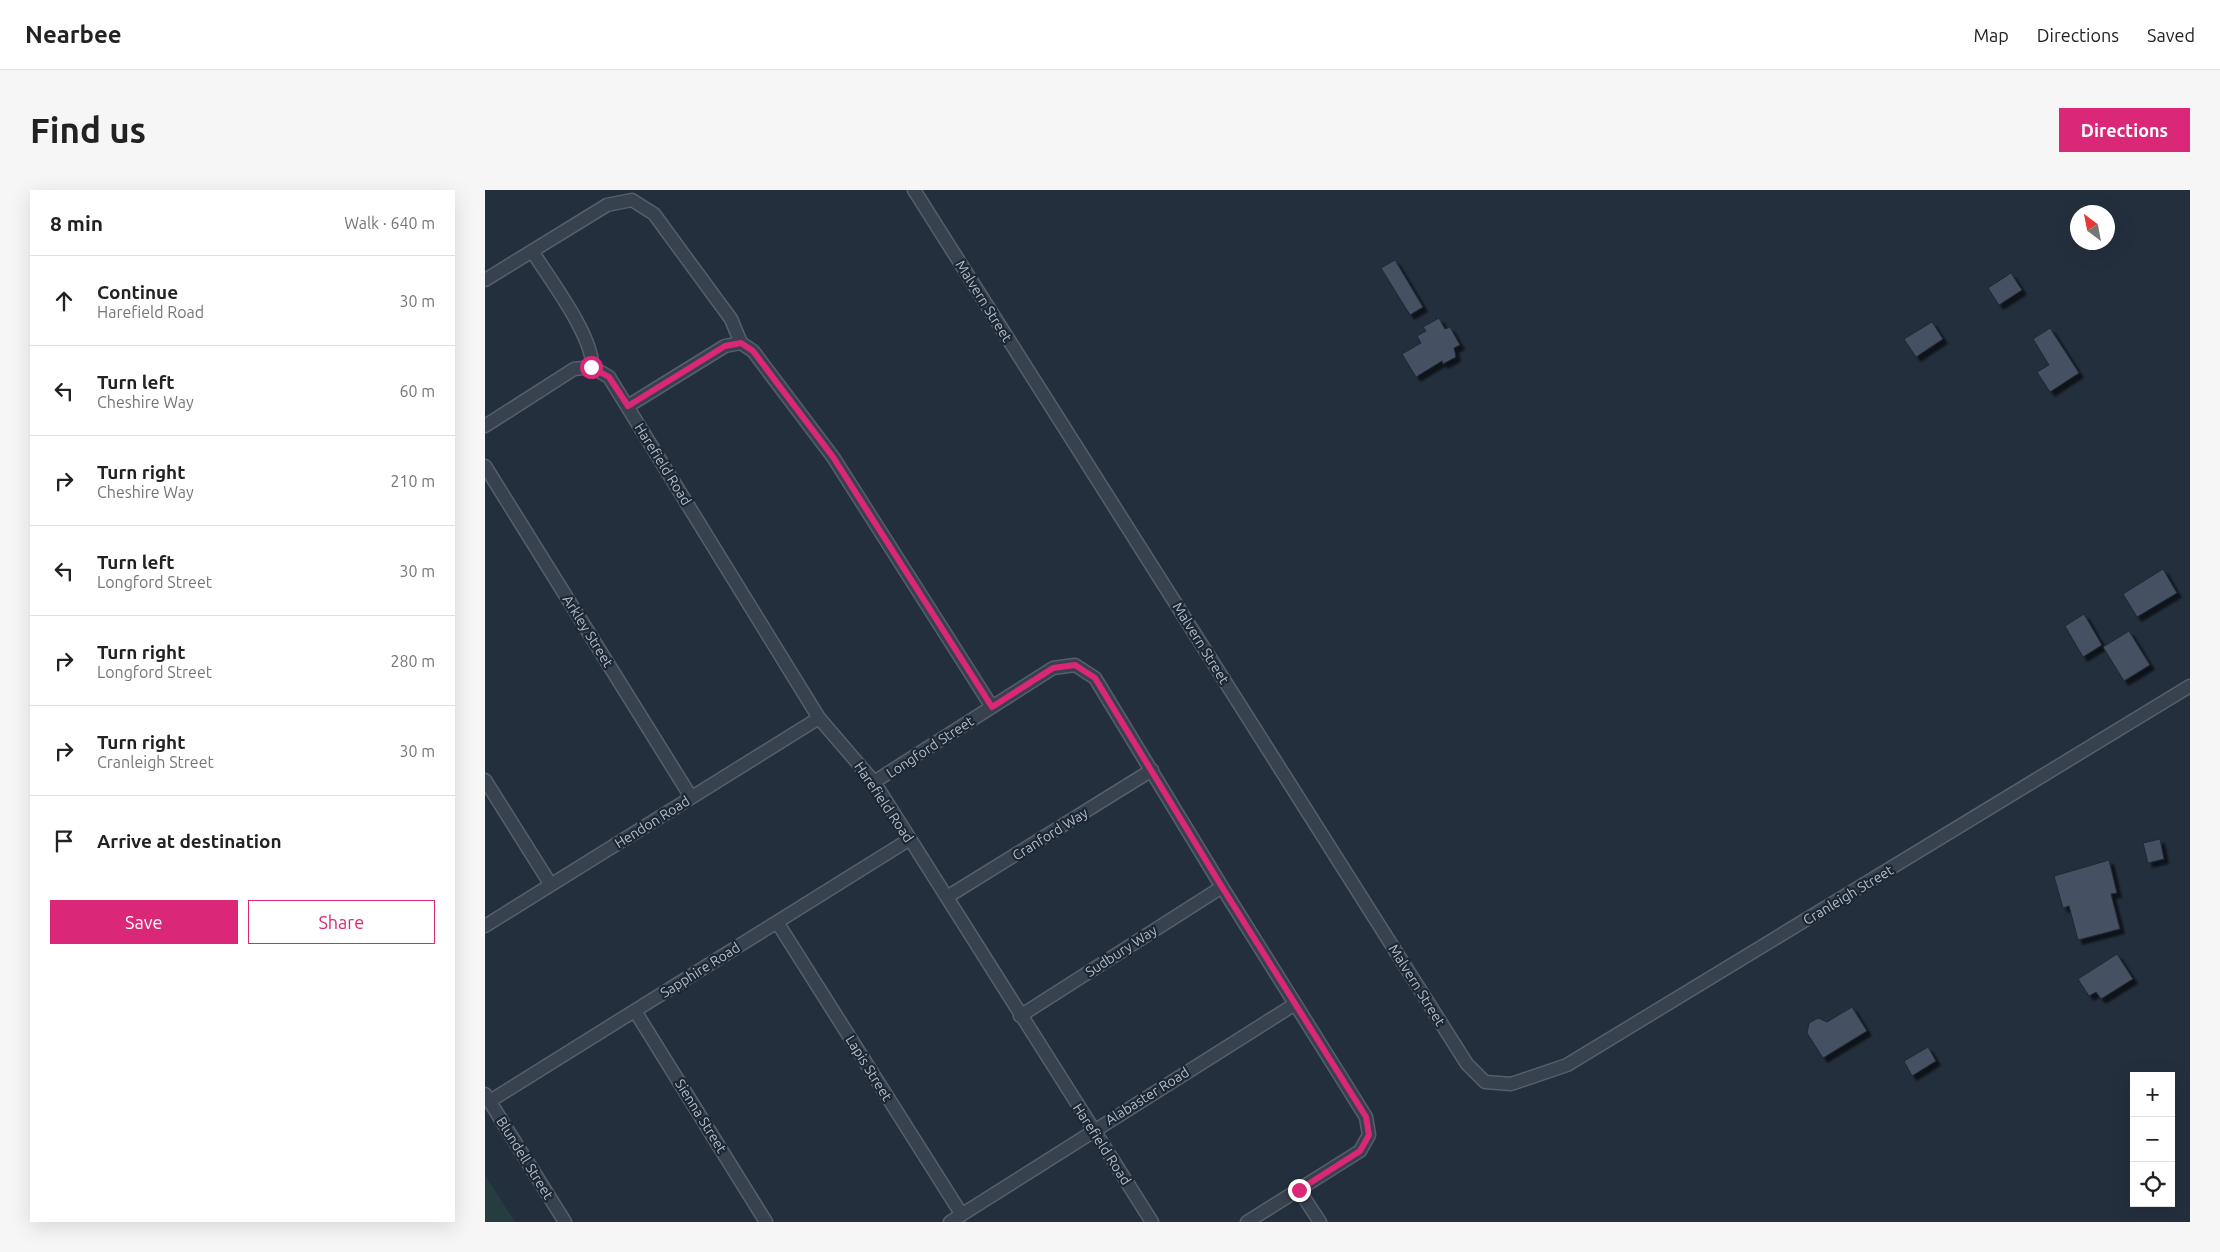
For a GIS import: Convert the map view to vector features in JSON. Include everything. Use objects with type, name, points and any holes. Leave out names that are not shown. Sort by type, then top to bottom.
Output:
[{"type":"street","name":"Malvern Street","points":[[914,190],[1467,1064],[1485,1082],[1498,1083]]},
{"type":"street","points":[[485,280],[607,205],[632,200],[654,214],[731,319],[741,343],[753,351],[833,457],[992,707]]},
{"type":"street","points":[[485,426],[574,369],[591,367],[592,358],[585,336],[532,251]]},
{"type":"street","points":[[628,406],[725,346],[741,343]]},
{"type":"street","name":"Harefield Road","points":[[591,367],[609,377],[819,718],[874,782],[1092,1130],[1152,1222]]},
{"type":"street","name":"Arkley Street","points":[[485,466],[691,797]]},
{"type":"street","name":"Longford Street","points":[[874,782],[1053,668],[1075,665],[1095,678],[1222,887],[1366,1117],[1369,1135],[1360,1151],[1299,1190]]},
{"type":"street","name":"Cranleigh Street","points":[[1498,1083],[1511,1084],[1567,1065],[2190,686]]},
{"type":"street","name":"Hendon Road","points":[[485,926],[819,718]]},
{"type":"street","name":"Cranford Way","points":[[947,897],[1152,770]]},
{"type":"street","points":[[485,780],[551,885]]},
{"type":"street","name":"Sapphire Road","points":[[487,1097],[635,1011],[910,839]]},
{"type":"street","name":"Sudbury Way","points":[[1020,1016],[1222,887]]},
{"type":"street","name":"Lapis Street","points":[[777,922],[962,1214]]},
{"type":"street","name":"Alabaster Road","points":[[950,1222],[1092,1130],[1295,1004]]},
{"type":"street","name":"Sienna Street","points":[[635,1011],[766,1222]]},
{"type":"street","name":"Blundell Street","points":[[487,1097],[565,1222]]},
{"type":"street","points":[[1247,1222],[1299,1190],[1320,1222]]},
{"type":"green space","points":[[485,1175],[515,1222],[485,1222]]},
{"type":"building","points":[[1395,260],[1423,307],[1410,315],[1381,268]]},
{"type":"building","points":[[2011,273],[2022,290],[1999,305],[1988,288]]},
{"type":"building","points":[[1439,318],[1445,329],[1450,327],[1460,345],[1454,348],[1456,357],[1443,364],[1442,361],[1416,377],[1402,354],[1421,343],[1417,336],[1426,331],[1423,327]]},
{"type":"building","points":[[1932,322],[1943,339],[1916,357],[1904,339]]},
{"type":"building","points":[[2050,328],[2079,373],[2050,392],[2037,372],[2049,365],[2033,339]]},
{"type":"building","points":[[2163,569],[2177,593],[2137,617],[2123,594]]},
{"type":"building","points":[[2084,614],[2102,645],[2083,657],[2065,626]]},
{"type":"building","points":[[2129,631],[2150,665],[2124,681],[2103,647]]},
{"type":"building","points":[[2160,839],[2164,859],[2148,863],[2143,843]]},
{"type":"building","points":[[2109,860],[2117,893],[2111,894],[2120,929],[2078,940],[2069,906],[2063,908],[2054,876]]},
{"type":"building","points":[[2117,954],[2133,979],[2101,999],[2096,992],[2089,996],[2078,979]]},
{"type":"building","points":[[1852,1007],[1867,1031],[1823,1058],[1807,1033],[1809,1023],[1818,1018],[1827,1022]]},
{"type":"building","points":[[1928,1047],[1936,1061],[1912,1076],[1904,1061]]},
{"type":"route","points":[[591,367],[609,377],[628,406],[725,346],[741,343],[753,351],[833,457],[992,707],[1053,668],[1075,665],[1095,678],[1222,887],[1366,1117],[1369,1135],[1360,1151],[1299,1190]]}]
